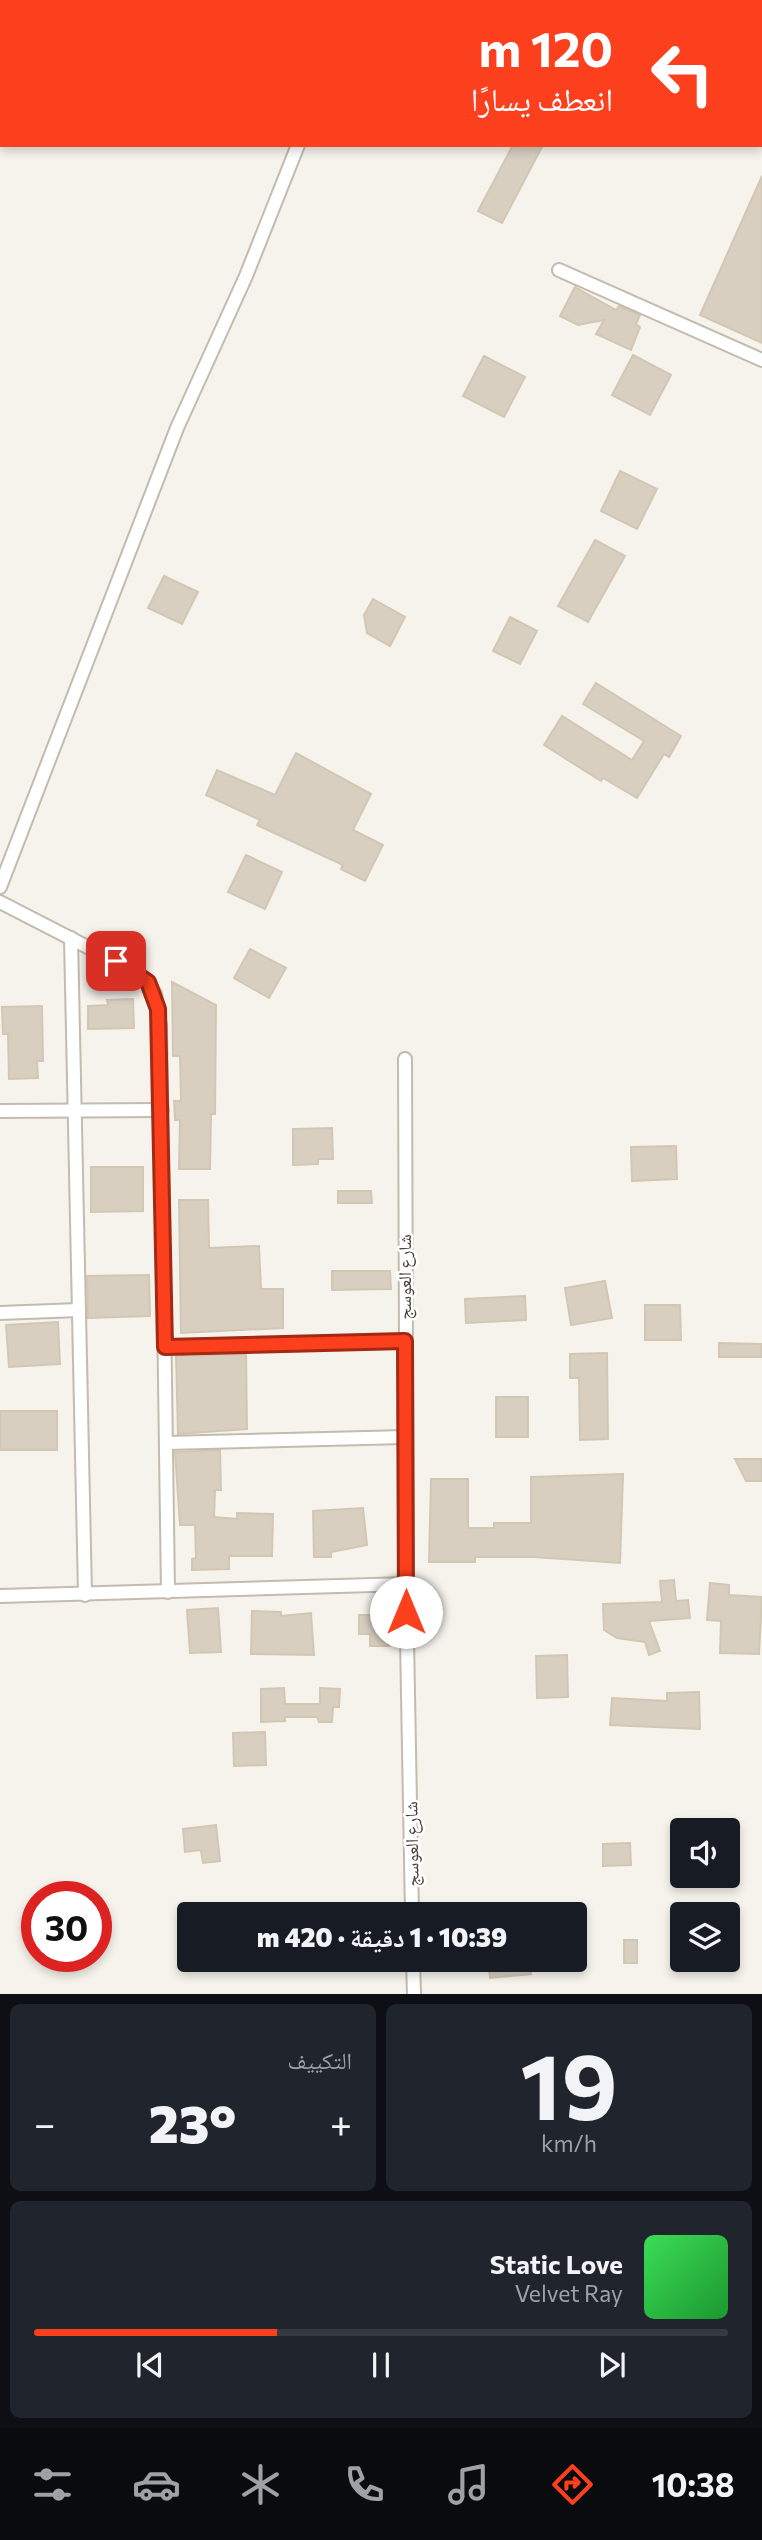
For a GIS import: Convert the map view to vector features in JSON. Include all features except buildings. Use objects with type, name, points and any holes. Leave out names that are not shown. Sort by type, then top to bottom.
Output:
[{"type":"street","points":[[0,887],[177,428],[246,276],[297,147]]},
{"type":"street","points":[[559,270],[762,360]]},
{"type":"street","points":[[0,902],[138,973],[148,982],[155,994],[160,1026],[162,1110],[168,1592]]},
{"type":"street","points":[[71,938],[85,1595]]},
{"type":"street","name":"شارع العوسج","points":[[405,1059],[406,1584],[412,1902]]},
{"type":"street","points":[[0,1111],[162,1110]]},
{"type":"street","points":[[0,1313],[79,1310]]},
{"type":"street","points":[[165,1347],[405,1341]]},
{"type":"street","points":[[166,1443],[406,1437]]},
{"type":"street","points":[[0,1596],[406,1584]]},
{"type":"street","points":[[413,1972],[414,1994]]},
{"type":"route","points":[[116,961],[148,982],[155,994],[158,1009],[165,1347],[405,1341],[406,1612]]}]
